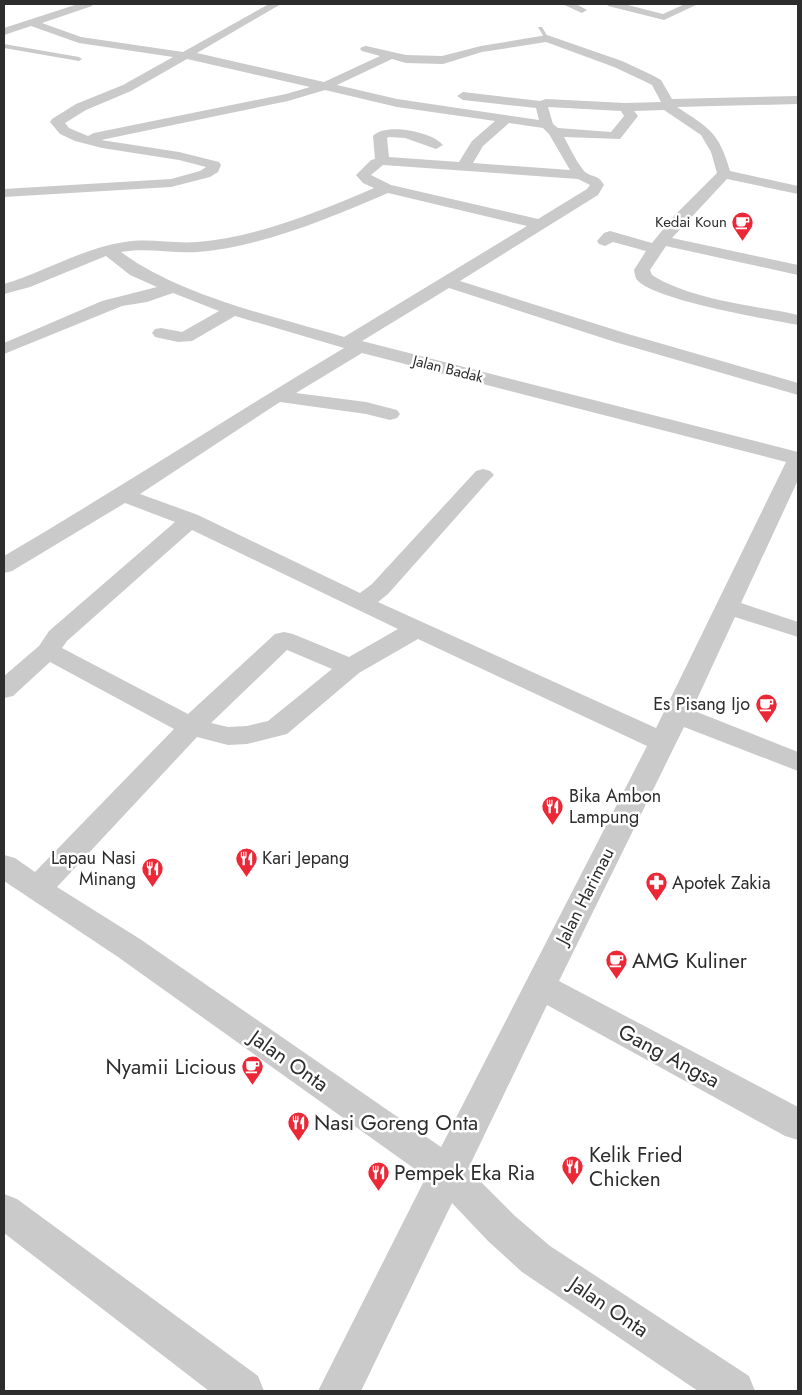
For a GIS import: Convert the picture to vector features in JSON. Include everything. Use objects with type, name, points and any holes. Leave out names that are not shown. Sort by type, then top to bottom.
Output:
[{"type":"street","points":[[4,32],[34,18],[77,4]]},
{"type":"street","points":[[34,18],[88,4]]},
{"type":"street","points":[[4,193],[171,183],[206,174],[213,169],[214,165],[178,155],[100,144],[79,139],[59,128],[57,122],[81,107],[127,88],[276,4]]},
{"type":"street","points":[[567,4],[582,10]]},
{"type":"street","points":[[612,4],[626,5],[664,17],[692,4]]},
{"type":"street","points":[[17,14],[34,18],[78,40],[130,49],[187,55],[398,103],[550,128],[615,136],[631,116],[625,107]]},
{"type":"street","points":[[366,49],[389,56],[421,60],[443,60],[544,33],[618,64],[657,83],[668,105],[706,132],[718,152],[724,174]]},
{"type":"street","points":[[79,139],[288,97],[326,86],[389,56]]},
{"type":"street","points":[[448,94],[541,105],[546,103],[562,103],[625,107],[798,100]]},
{"type":"street","points":[[541,105],[550,128],[580,176]]},
{"type":"street","points":[[463,168],[477,144],[505,120]]},
{"type":"street","points":[[385,161],[380,136],[388,132],[400,131],[436,145]]},
{"type":"street","points":[[419,164],[436,145],[449,136]]},
{"type":"street","points":[[4,566],[123,496],[447,282],[593,192],[597,184],[595,180],[580,176],[385,161],[376,163],[364,175],[368,180],[386,188],[540,224]]},
{"type":"street","points":[[724,174],[798,190]]},
{"type":"street","points":[[724,174],[658,244],[642,270],[647,280],[684,294],[798,320]]},
{"type":"street","points":[[4,289],[108,250],[127,246],[197,247],[240,241],[334,211],[386,188]]},
{"type":"street","points":[[605,242],[610,236],[798,270]]},
{"type":"street","name":"Jalan Badak","points":[[108,250],[136,271],[171,288],[233,310],[353,345],[798,459]]},
{"type":"street","points":[[447,282],[535,312],[798,388]]},
{"type":"street","points":[[4,349],[118,301],[140,298],[171,288]]},
{"type":"street","points":[[161,333],[181,338],[186,337],[233,310]]},
{"type":"street","points":[[277,396],[390,414]]},
{"type":"street","name":"Jalan Harimau","points":[[339,1391],[677,714],[798,459]]},
{"type":"street","points":[[361,603],[380,589],[483,475]]},
{"type":"street","points":[[123,496],[190,520],[361,603],[663,742]]},
{"type":"street","points":[[4,690],[48,650],[58,636],[190,520]]},
{"type":"street","points":[[728,607],[798,630]]},
{"type":"street","points":[[48,650],[191,727],[228,736],[247,735],[277,728],[350,667],[417,629]]},
{"type":"street","points":[[37,889],[191,727],[284,639],[350,667]]},
{"type":"street","points":[[677,714],[798,762]]},
{"type":"street","name":"Jalan Onta","points":[[4,866],[129,948],[448,1172],[470,1198],[513,1241],[536,1259],[734,1391]]},
{"type":"street","name":"Gang Angsa","points":[[540,986],[798,1125]]},
{"type":"street","points":[[4,1211],[243,1391]]},
{"type":"lane","points":[[4,46],[79,59]]},
{"type":"place","name":"Kedai Koun","points":[[743,241]]},
{"type":"place","name":"Es Pisang Ijo","points":[[766,723]]},
{"type":"place","name":"Bika Ambon Lampung","points":[[553,825]]},
{"type":"place","name":"Kari Jepang","points":[[246,877]]},
{"type":"place","name":"Lapau Nasi Minang","points":[[152,887]]},
{"type":"place","name":"Apotek Zakia","points":[[656,902]]},
{"type":"place","name":"AMG Kuliner","points":[[616,980]]},
{"type":"place","name":"Nyamii Licious","points":[[252,1086]]},
{"type":"place","name":"Nasi Goreng Onta","points":[[298,1142]]},
{"type":"place","name":"Kelik Fried Chicken","points":[[573,1186]]},
{"type":"place","name":"Pempek Eka Ria","points":[[378,1192]]}]
